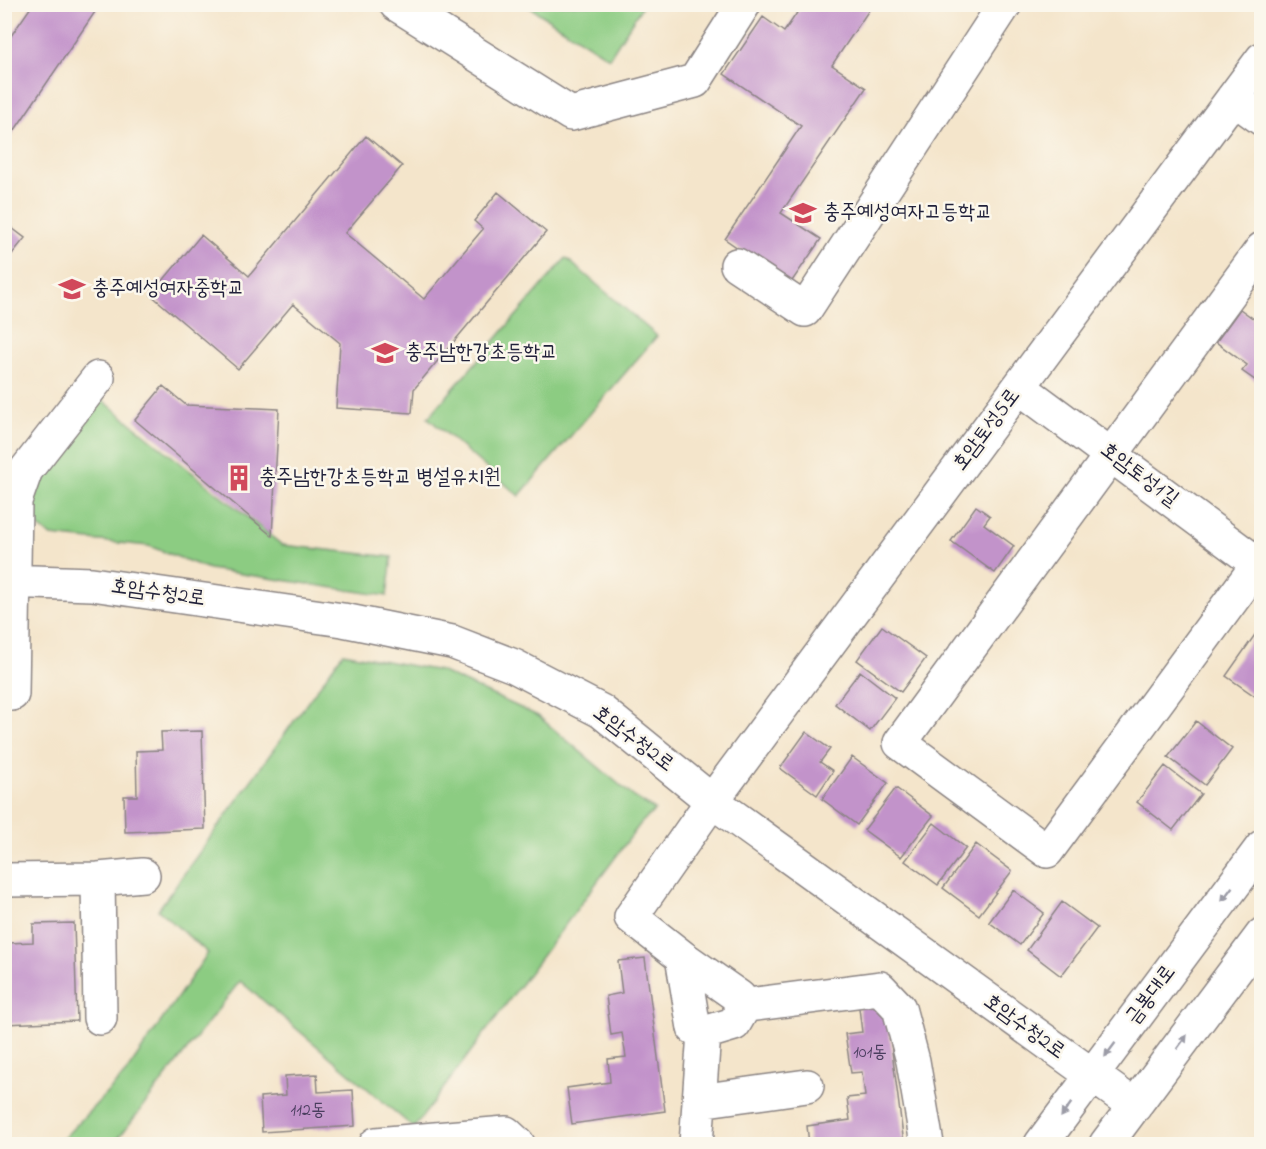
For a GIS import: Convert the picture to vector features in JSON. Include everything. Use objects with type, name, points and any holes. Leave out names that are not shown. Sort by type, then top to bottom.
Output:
[{"type":"street","points":[[396,4],[571,114],[695,81],[744,4]]},
{"type":"street","points":[[737,265],[805,310],[1005,4]]},
{"type":"street","name":"호암토성5로","points":[[682,957],[631,917],[712,801],[1262,59]]},
{"type":"street","points":[[1233,98],[1262,119]]},
{"type":"street","points":[[1260,561],[1047,851],[900,743],[1262,249]]},
{"type":"street","points":[[12,694],[10,581],[15,501],[26,470],[98,378]]},
{"type":"street","name":"호암토성1길","points":[[1019,387],[1260,561]]},
{"type":"street","name":"호암수청2로","points":[[10,581],[92,584],[343,620],[452,642],[514,666],[601,711],[712,801],[1135,1106]]},
{"type":"street","name":"금봉대로","points":[[1041,1144],[1262,847]]},
{"type":"street","points":[[4,880],[98,879],[143,875]]},
{"type":"street","points":[[98,879],[100,1018]]},
{"type":"street","points":[[1106,1144],[1262,935]]},
{"type":"street","points":[[682,957],[739,997],[741,1012],[734,1024],[704,1033],[694,1028],[682,957]]},
{"type":"street","points":[[740,1006],[880,988],[899,1008],[913,1060],[927,1144]]},
{"type":"street","points":[[690,1143],[699,1101],[704,1033]]},
{"type":"street","points":[[699,1101],[807,1086]]},
{"type":"street","points":[[376,1144],[506,1133],[518,1144]]},
{"type":"green space","points":[[526,5],[643,5],[609,58]]},
{"type":"green space","points":[[566,258],[657,336],[519,496],[428,418]]},
{"type":"green space","points":[[100,398],[282,545],[392,557],[387,596],[209,569],[149,546],[51,536],[30,521],[34,481]]},
{"type":"green space","points":[[343,653],[440,671],[538,716],[634,797],[655,810],[641,823],[414,1128],[240,981],[114,1144],[58,1144],[125,1074],[208,953],[158,910]]},
{"type":"building","points":[[33,4],[90,4],[97,9],[4,146],[4,46]]},
{"type":"building","name":"충주예성여자고등학교","points":[[803,4],[873,4],[832,65],[866,88],[781,213],[821,239],[790,284],[725,239],[801,126],[724,74],[763,17],[784,32]]},
{"type":"building","points":[[366,136],[402,166],[345,233],[424,299],[483,229],[474,221],[498,192],[546,232],[414,389],[412,413],[336,408],[340,343],[293,304],[238,369],[151,295],[201,235],[249,276]]},
{"type":"building","points":[[4,222],[25,238],[4,264]]},
{"type":"building","points":[[1240,309],[1262,325],[1262,385],[1242,371],[1247,365],[1216,342]]},
{"type":"building","name":"충주남한강초등학교 병설유치원","points":[[163,386],[186,405],[279,409],[272,536],[135,420]]},
{"type":"building","points":[[976,506],[990,516],[984,524],[1014,546],[995,573],[951,541]]},
{"type":"building","points":[[882,626],[926,658],[901,692],[857,660]]},
{"type":"building","points":[[1259,629],[1262,631],[1262,701],[1226,676]]},
{"type":"building","points":[[860,671],[895,698],[870,731],[835,704]]},
{"type":"building","points":[[1196,721],[1232,749],[1205,785],[1168,757]]},
{"type":"building","points":[[202,731],[205,829],[125,832],[124,796],[137,796],[136,751],[162,750],[161,732]]},
{"type":"building","points":[[806,732],[830,749],[820,762],[833,771],[817,795],[780,768]]},
{"type":"building","points":[[852,757],[888,783],[857,825],[822,799]]},
{"type":"building","points":[[1165,766],[1201,794],[1173,830],[1137,802]]},
{"type":"building","points":[[896,788],[933,816],[901,857],[864,830]]},
{"type":"building","points":[[934,823],[966,848],[938,885],[905,861]]},
{"type":"building","points":[[976,844],[1012,871],[979,915],[943,888]]},
{"type":"building","points":[[1013,890],[1044,913],[1020,945],[989,922]]},
{"type":"building","points":[[1062,902],[1097,928],[1061,976],[1027,950]]},
{"type":"building","points":[[74,923],[77,1021],[4,1024],[4,988],[9,988],[8,943],[33,942],[33,924]]},
{"type":"building","points":[[645,958],[665,1111],[572,1124],[567,1088],[610,1082],[608,1059],[626,1057],[622,1033],[611,1035],[606,996],[622,993],[618,961]]},
{"type":"building","points":[[885,997],[904,1144],[809,1144],[807,1126],[850,1120],[847,1098],[865,1096],[862,1072],[851,1073],[845,1034],[862,1032],[858,1000]]},
{"type":"building","points":[[317,1074],[318,1092],[353,1090],[355,1126],[262,1132],[260,1097],[286,1095],[285,1076]]},
{"type":"place","name":"충주예성여자고등학교","points":[[803,213]]},
{"type":"place","name":"충주예성여자중학교","points":[[72,289]]},
{"type":"place","name":"충주남한강초등학교","points":[[385,353]]},
{"type":"place","name":"충주남한강초등학교 병설유치원","points":[[239,478]]}]
